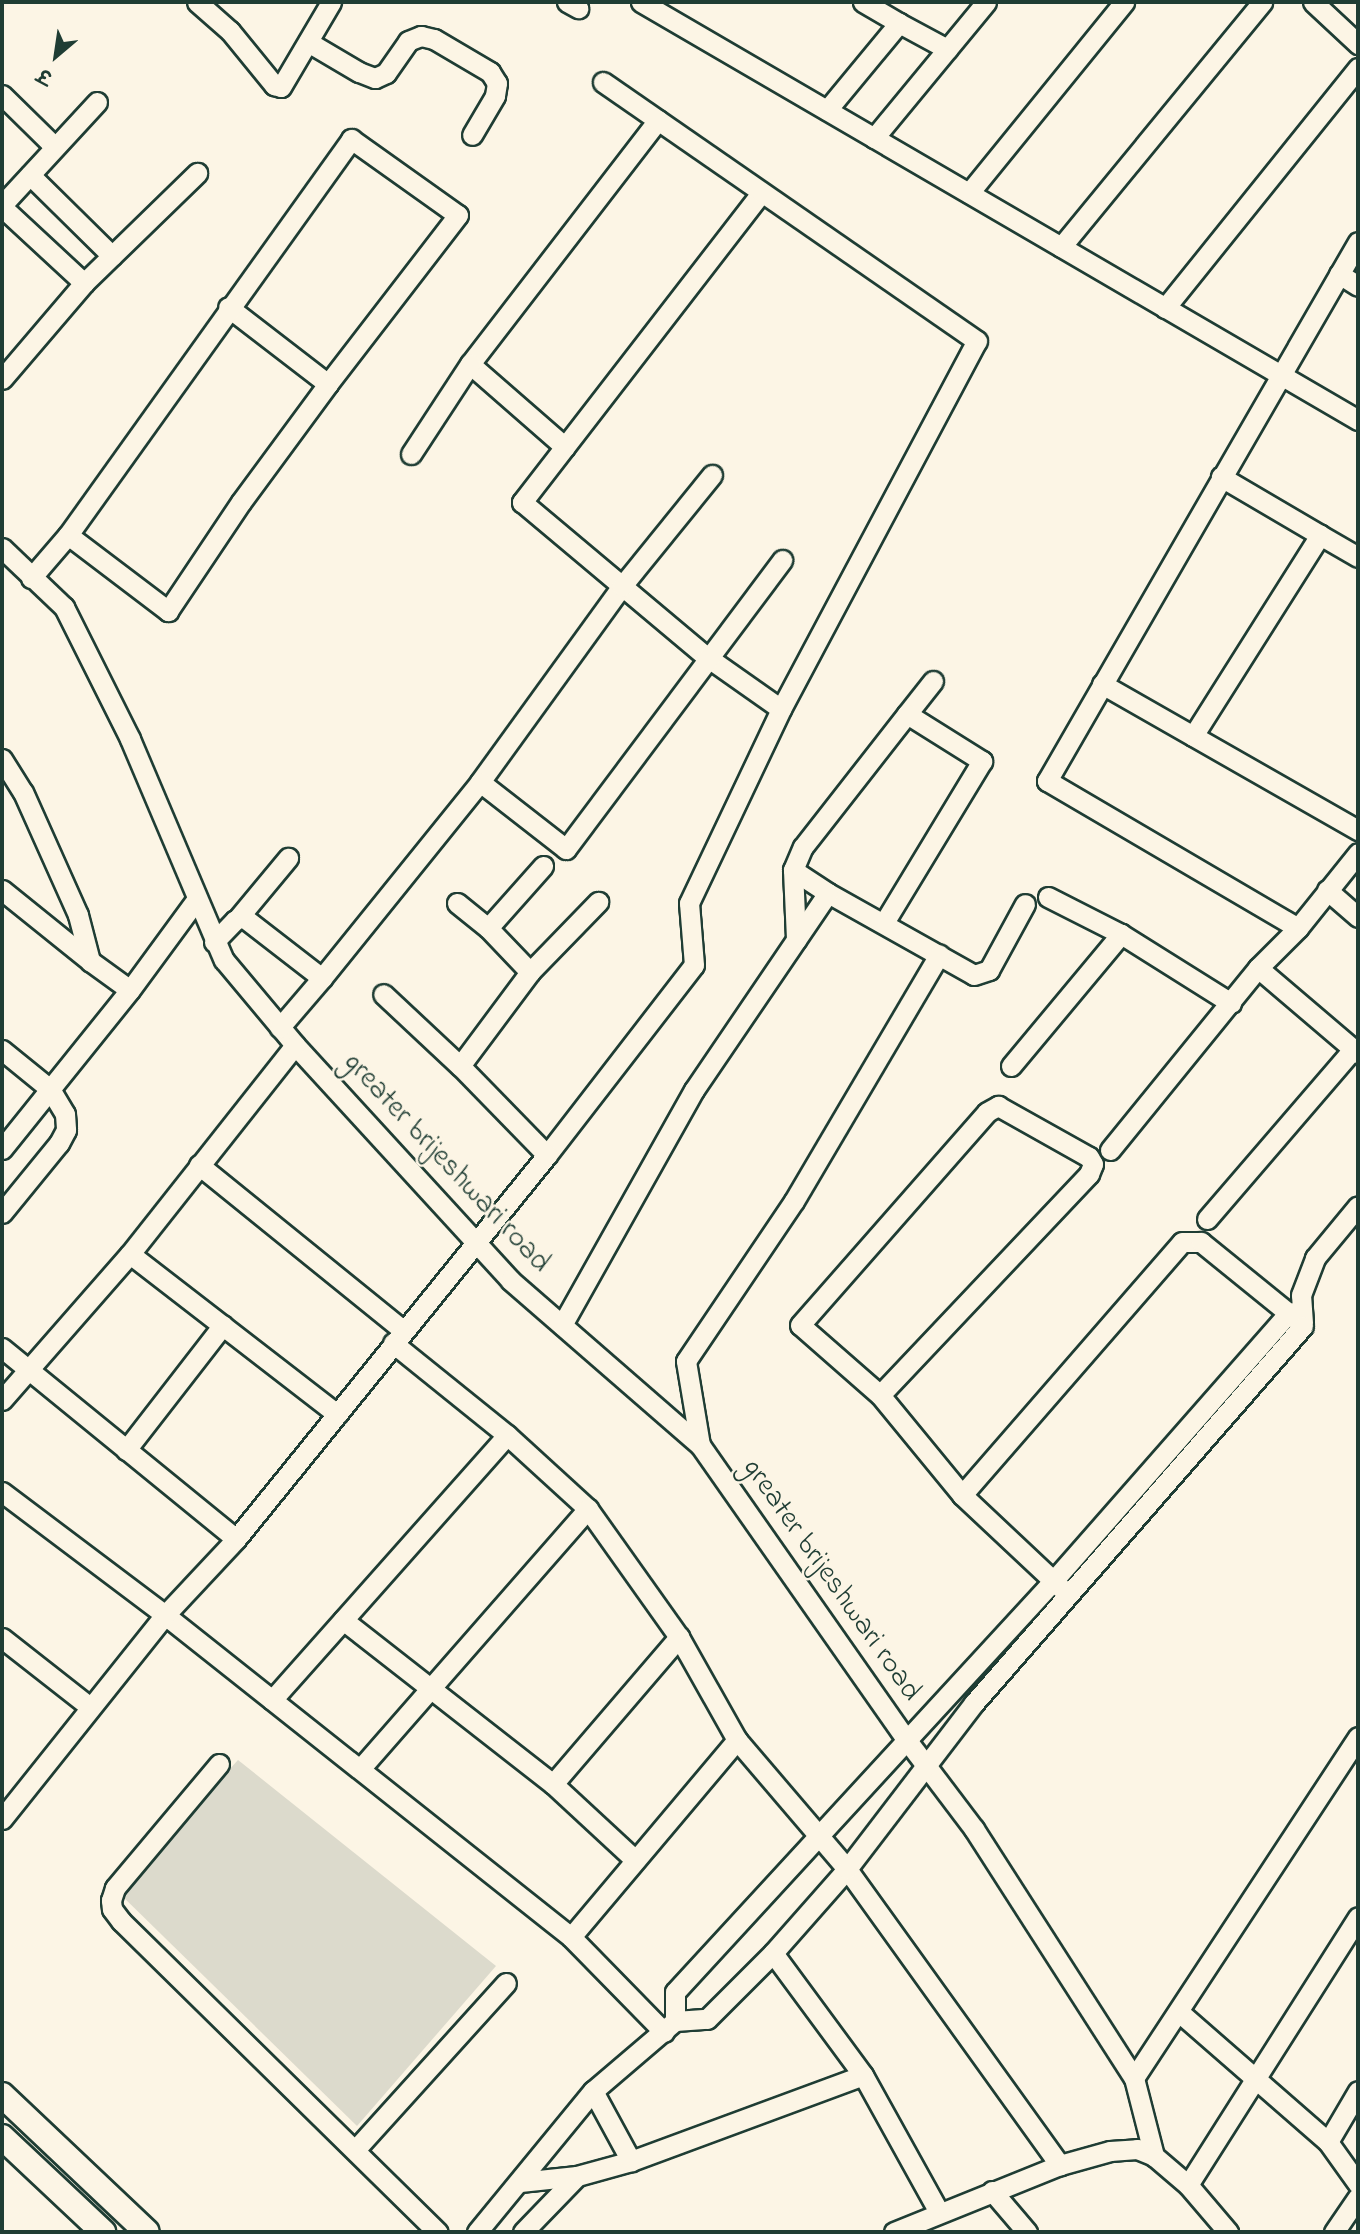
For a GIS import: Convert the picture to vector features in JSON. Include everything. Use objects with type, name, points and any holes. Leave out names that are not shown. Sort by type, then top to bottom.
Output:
[{"type":"main road","points":[[2,2095],[147,2232]]},
{"type":"main road","points":[[2,2137],[103,2232]]},
{"type":"street","points":[[197,2],[230,31],[274,85],[281,87],[331,2]]},
{"type":"street","points":[[641,2],[1358,420]]},
{"type":"street","points":[[863,2],[947,49]]},
{"type":"street","points":[[874,138],[986,2]]},
{"type":"street","points":[[969,193],[1124,2]]},
{"type":"street","points":[[1061,247],[1262,2]]},
{"type":"street","points":[[1313,2],[1358,44]]},
{"type":"street","points":[[827,110],[899,23]]},
{"type":"street","points":[[308,41],[359,72],[375,78],[386,73],[408,41],[421,36],[434,39],[490,72],[497,83],[495,96],[472,135]]},
{"type":"street","points":[[1165,308],[1358,68]]},
{"type":"street","points":[[2,1819],[165,1615],[236,1539],[476,1240],[547,1156],[694,965],[689,903],[781,709],[977,341],[603,82]]},
{"type":"street","points":[[2,95],[55,147]]},
{"type":"street","points":[[84,283],[2,206],[97,102]]},
{"type":"street","points":[[411,454],[470,364],[657,120]]},
{"type":"street","points":[[31,578],[68,534],[228,307],[351,139],[458,215],[241,502],[168,611],[68,534]]},
{"type":"street","points":[[2,379],[84,283],[197,173]]},
{"type":"street","points":[[30,175],[112,256]]},
{"type":"street","points":[[761,193],[522,502],[707,657],[781,709]]},
{"type":"street","points":[[1298,928],[1047,781],[1358,242]]},
{"type":"street","points":[[1339,274],[1358,285]]},
{"type":"street","points":[[228,307],[328,384]]},
{"type":"street","points":[[470,364],[565,447]]},
{"type":"street","points":[[280,1027],[480,782],[622,586],[712,475]]},
{"type":"street","points":[[1221,477],[1358,557]]},
{"type":"street","points":[[1193,736],[1320,535]]},
{"type":"street","name":"greater brijeshwari road","points":[[2,548],[64,607],[131,739],[196,900],[224,960],[295,1045],[510,1280],[700,1445],[906,1739],[974,1829],[1134,2078],[1154,2156]]},
{"type":"street","points":[[480,782],[566,849],[707,657],[782,561]]},
{"type":"street","points":[[796,940],[793,870],[803,847],[933,681]]},
{"type":"street","points":[[1102,684],[1358,830]]},
{"type":"street","points":[[884,923],[982,761],[907,714]]},
{"type":"street","points":[[2,759],[23,792],[78,915],[90,961]]},
{"type":"street","points":[[1110,1150],[1258,968],[1298,928],[1358,853]]},
{"type":"street","points":[[214,942],[239,917],[288,858]]},
{"type":"street","points":[[488,928],[543,866]]},
{"type":"street","points":[[793,870],[828,893],[974,975],[982,975],[989,970],[1026,904]]},
{"type":"street","points":[[2,890],[130,990]]},
{"type":"street","points":[[1327,890],[1358,917]]},
{"type":"street","points":[[562,1325],[694,1090],[828,893]]},
{"type":"street","points":[[1048,897],[1121,934],[1231,1003]]},
{"type":"street","points":[[2,1149],[130,990],[196,900]]},
{"type":"street","points":[[460,1066],[530,972],[598,902]]},
{"type":"street","points":[[457,903],[488,928],[530,972]]},
{"type":"street","points":[[239,917],[248,919],[322,978]]},
{"type":"street","points":[[1011,1066],[1121,934]]},
{"type":"street","points":[[700,1445],[685,1362],[794,1201],[939,955]]},
{"type":"street","points":[[1207,1219],[1356,1051],[1258,968]]},
{"type":"street","points":[[383,993],[460,1066],[547,1156]]},
{"type":"street","points":[[2,1400],[130,1254],[295,1045]]},
{"type":"street","points":[[2,1050],[50,1089],[65,1114],[66,1130],[59,1143],[2,1213]]},
{"type":"street","points":[[880,1395],[1090,1174],[1093,1164],[1089,1157],[1007,1108],[998,1106],[987,1112],[800,1325],[880,1395],[962,1495],[1069,1597]]},
{"type":"street","points":[[199,1165],[398,1337],[588,1508],[679,1637],[737,1740],[847,1869],[1060,2165]]},
{"type":"street","points":[[477,2232],[593,2091],[670,2026],[707,2019],[773,1953],[847,1869],[974,1703],[1069,1597],[1297,1317],[1305,1280],[1315,1258],[1358,1206]]},
{"type":"street","points":[[962,1495],[1182,1242],[1201,1242],[1297,1317]]},
{"type":"street","points":[[130,1254],[337,1414]]},
{"type":"street","points":[[670,2026],[675,1992],[1297,1317]]},
{"type":"street","points":[[126,1450],[223,1325]]},
{"type":"street","points":[[2,1348],[236,1539]]},
{"type":"street","points":[[272,1700],[507,1435]]},
{"type":"street","points":[[2,1492],[165,1615],[571,1937],[670,2026]]},
{"type":"street","points":[[360,1769],[588,1508]]},
{"type":"street","points":[[343,1620],[554,1784],[635,1860]]},
{"type":"street","points":[[2,1637],[90,1707]]},
{"type":"street","points":[[554,1784],[679,1637]]},
{"type":"street","points":[[958,1683],[974,1703]]},
{"type":"street","points":[[1134,2078],[1350,1767],[1358,1737]]},
{"type":"street","points":[[571,1937],[737,1740]]},
{"type":"street","points":[[219,1764],[115,1888],[111,1900],[112,1909],[121,1921],[438,2232]]},
{"type":"street","points":[[1188,2185],[1358,1917]]},
{"type":"street","points":[[773,1953],[863,2075],[939,2212]]},
{"type":"street","points":[[355,2150],[506,1983]]},
{"type":"street","points":[[1179,2012],[1328,2142],[1358,2184]]},
{"type":"street","points":[[520,2182],[577,2176],[631,2161],[863,2075]]},
{"type":"street","points":[[593,2091],[631,2161]]},
{"type":"street","points":[[1328,2142],[1358,2091]]},
{"type":"street","points":[[894,2232],[1060,2165],[1110,2151],[1137,2149],[1154,2156],[1188,2185],[1228,2232]]},
{"type":"street","points":[[523,2232],[577,2176]]},
{"type":"street","points":[[992,2191],[1027,2232]]},
{"type":"street","points":[[1334,2232],[1358,2197]]},
{"type":"shaded area","points":[[238,1760],[496,1966],[357,2126],[118,1892]]}]
